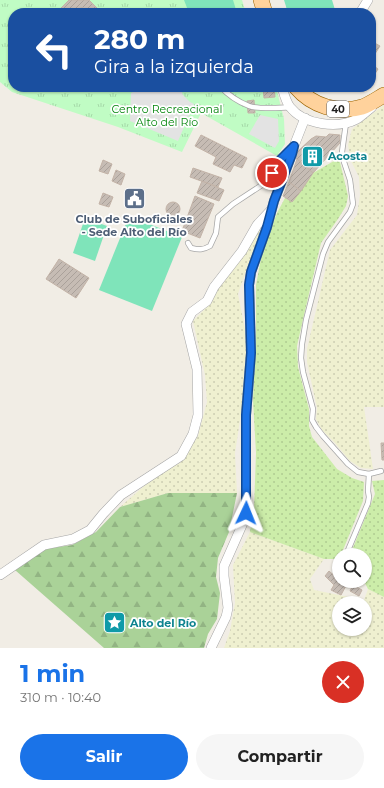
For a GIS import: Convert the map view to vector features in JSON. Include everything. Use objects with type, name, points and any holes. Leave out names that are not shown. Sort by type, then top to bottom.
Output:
[{"type":"main road","name":"40","points":[[300,92],[308,99],[318,104],[338,109],[361,107],[384,96]]},
{"type":"street","points":[[284,92],[290,107],[305,118],[325,124],[346,123],[358,119],[384,96]]},
{"type":"street","points":[[212,648],[226,617],[228,608],[224,566],[243,524],[246,513],[246,415],[251,353],[249,285],[251,272],[305,118]]},
{"type":"street","points":[[0,575],[44,545],[73,539],[90,530],[103,514],[122,495],[181,456],[193,434],[198,415],[197,369],[186,324],[192,312],[207,301],[214,287],[242,251],[257,225],[273,207]]},
{"type":"lane","points":[[225,92],[250,106],[290,107]]},
{"type":"lane","points":[[346,123],[342,152],[350,180],[353,204],[350,212],[328,242],[323,254],[306,320],[301,358],[303,372],[313,409],[312,420],[316,427],[348,464],[358,472],[369,474],[381,471]]},
{"type":"lane","points":[[188,243],[191,248],[198,250],[205,249],[210,246],[216,233],[218,217],[233,204],[265,183],[280,160],[294,146]]},
{"type":"lane","points":[[349,548],[368,503],[369,474]]},
{"type":"green space","name":"Centro Recreacional Alto del Río","points":[[0,0],[242,0],[244,8],[8,8],[8,89],[0,82]]},
{"type":"green space","points":[[184,0],[233,0],[235,8],[187,8]]},
{"type":"green space","points":[[284,0],[332,0],[334,8],[286,8]]},
{"type":"green space","name":"Centro Recreacional Alto del Río","points":[[12,92],[277,92],[284,119],[285,144],[277,156],[201,113],[182,152],[118,127]]},
{"type":"green space","points":[[384,105],[384,407],[364,407],[373,469],[361,468],[350,461],[322,430],[316,419],[317,408],[307,362],[307,349],[330,250],[357,215],[360,195],[359,177],[351,161],[348,145],[352,129]]},
{"type":"green space","points":[[339,158],[348,196],[346,206],[321,243],[297,346],[298,367],[309,409],[309,426],[312,437],[337,469],[352,478],[364,482],[363,501],[344,548],[332,548],[332,559],[324,559],[250,532],[254,509],[256,453],[253,400],[256,285],[263,248],[277,213],[285,198],[292,202],[313,173]]},
{"type":"green space","points":[[129,216],[182,237],[152,311],[99,290]]},
{"type":"green space","points":[[85,218],[107,226],[95,261],[73,253]]},
{"type":"green space","points":[[263,223],[238,294],[247,339],[245,387],[235,453],[237,493],[168,493],[120,507],[158,474],[180,463],[198,436],[207,402],[205,375],[193,321],[211,303],[219,286]]},
{"type":"green space","points":[[384,480],[384,597],[368,588],[372,588],[372,548],[353,548],[375,494],[372,481]]},
{"type":"green space","points":[[168,493],[237,493],[229,532],[218,558],[216,577],[220,593],[217,619],[208,634],[204,648],[104,648],[15,570],[44,549],[72,545],[96,532],[120,507]]},
{"type":"green space","points":[[250,532],[324,559],[310,579],[314,590],[344,596],[332,596],[332,636],[372,636],[372,596],[365,596],[368,589],[384,597],[384,648],[224,648],[230,631],[235,603],[233,565]]},
{"type":"shaded area","points":[[182,92],[183,95],[194,104],[178,141],[130,121],[131,93]]},
{"type":"shaded area","points":[[260,115],[278,119],[279,141],[275,148],[249,134]]},
{"type":"building","points":[[69,0],[89,0],[97,8],[82,7],[61,8]]},
{"type":"building","points":[[376,44],[380,46],[376,52]]},
{"type":"building","points":[[263,92],[274,92],[275,97],[264,98]]},
{"type":"building","points":[[254,100],[255,113],[248,113],[247,101]]},
{"type":"building","name":"Acosta","points":[[329,134],[340,135],[340,143],[313,173],[296,158],[296,153],[316,136],[326,137]]},
{"type":"building","points":[[201,135],[247,158],[242,168],[234,165],[230,172],[213,164],[216,157],[195,146]]},
{"type":"building","points":[[297,159],[313,173],[301,191],[289,182]]},
{"type":"building","points":[[103,160],[112,164],[108,174],[99,171]]},
{"type":"building","points":[[193,168],[222,178],[218,187],[190,177]]},
{"type":"building","points":[[116,170],[125,174],[121,185],[112,181]]},
{"type":"building","points":[[202,181],[224,190],[219,201],[197,193]]},
{"type":"building","points":[[289,182],[301,191],[292,202],[283,196]]},
{"type":"building","points":[[103,193],[113,197],[109,207],[99,204]]},
{"type":"building","points":[[195,196],[214,204],[200,238],[182,231]]},
{"type":"building","points":[[173,202],[178,204],[180,209],[178,214],[173,216],[168,214],[166,209],[168,204]]},
{"type":"building","points":[[59,259],[89,278],[76,298],[46,279]]},
{"type":"building","points":[[381,443],[384,443],[384,460],[382,460]]},
{"type":"building","points":[[329,571],[332,574],[332,583],[325,576]]},
{"type":"building","points":[[332,588],[345,588],[341,595],[331,590]]},
{"type":"building","points":[[352,588],[358,588],[362,590],[359,596],[350,591]]},
{"type":"place","name":"Acosta","points":[[313,156]]},
{"type":"place","name":"Club de Suboficiales - Sede Alto del Río","points":[[134,199]]},
{"type":"place","name":"Alto del Río","points":[[114,623]]},
{"type":"route","points":[[246,513],[246,415],[251,353],[249,285],[251,272],[294,146],[280,160],[272,173]]}]
